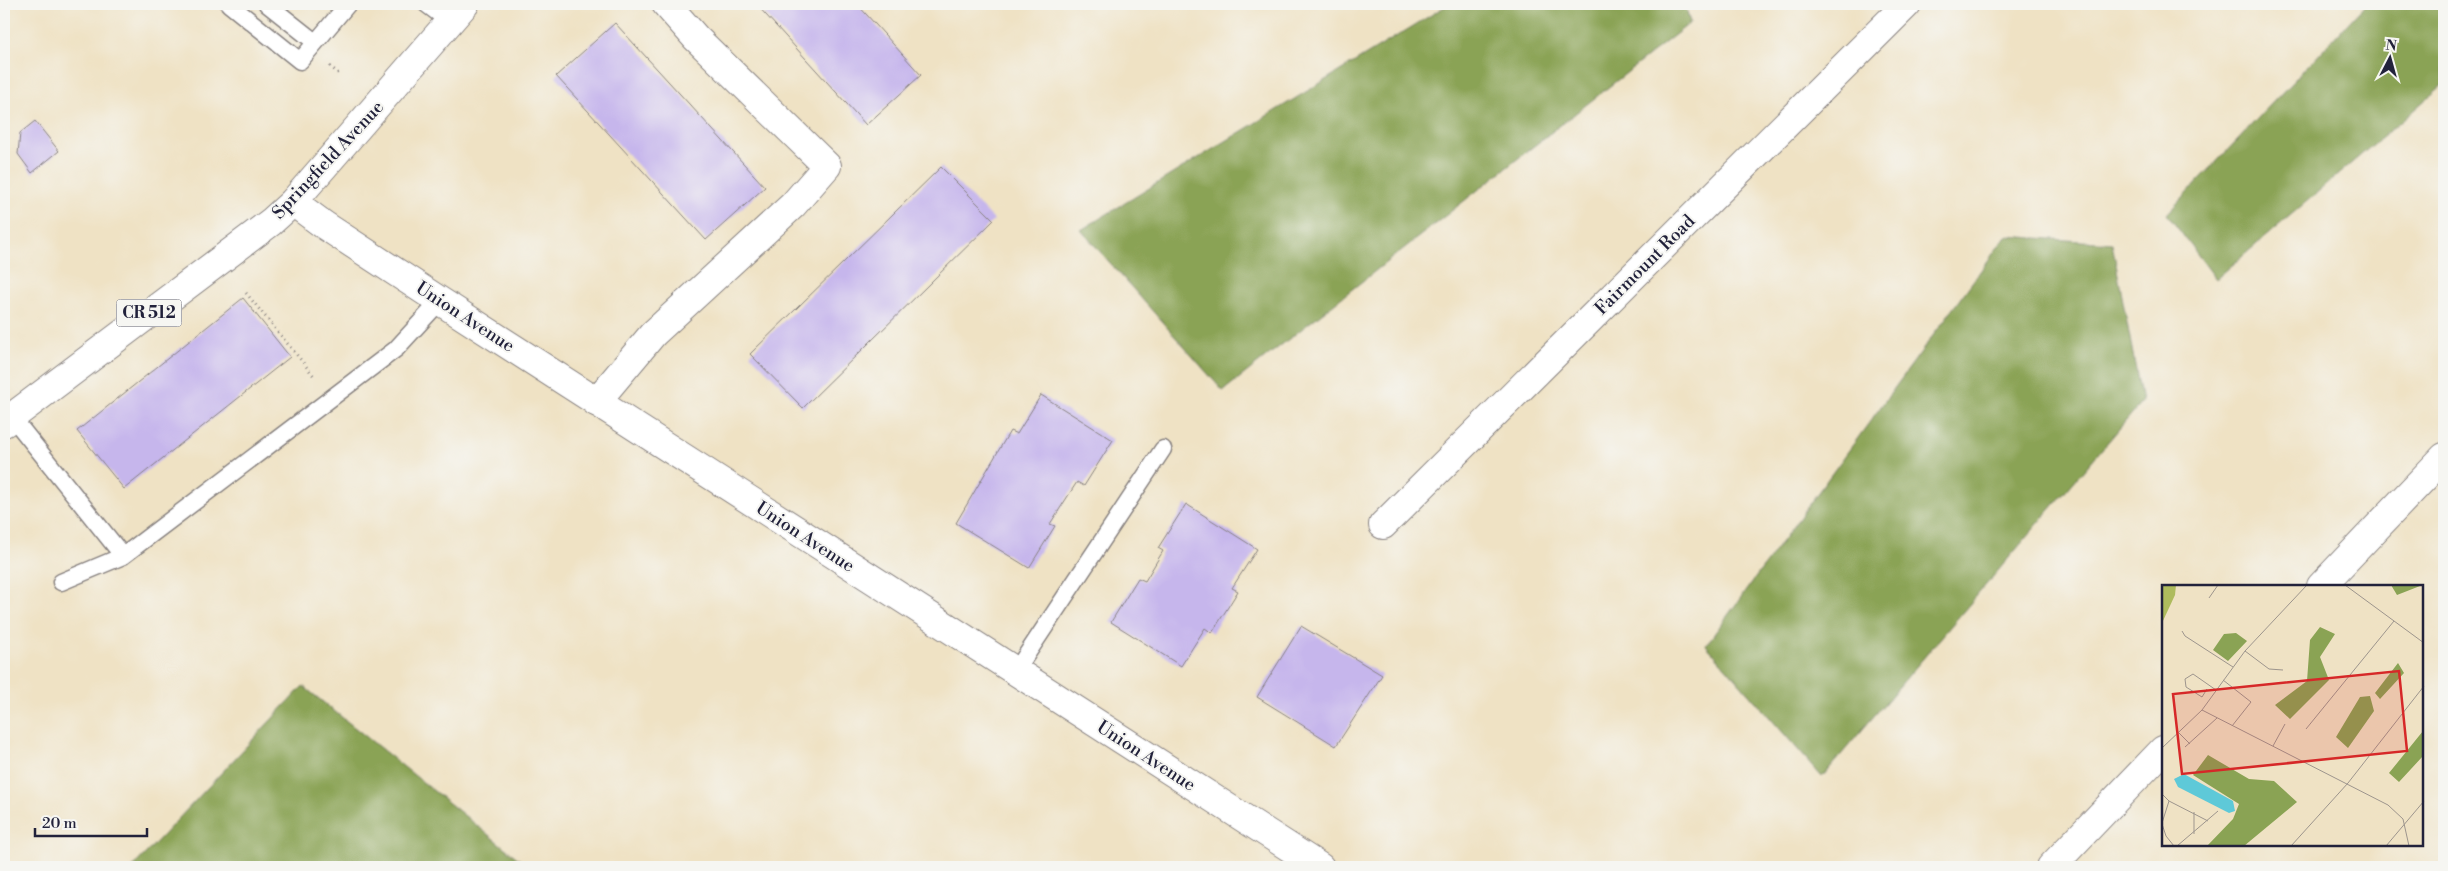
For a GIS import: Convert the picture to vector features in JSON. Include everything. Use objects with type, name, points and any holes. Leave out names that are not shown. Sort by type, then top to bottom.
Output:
[{"type":"main road","points":[[596,402],[653,334],[792,204],[827,166],[696,38],[666,4]]},
{"type":"main road","name":"Fairmount Road","points":[[1383,525],[1906,4]]},
{"type":"main road","name":"Springfield Avenue","points":[[8,420],[293,202],[457,13]]},
{"type":"main road","name":"Union Avenue","points":[[293,202],[324,225],[440,301],[1320,867]]},
{"type":"main road","points":[[2322,585],[2444,457]]},
{"type":"main road","points":[[2051,867],[2162,751]]},
{"type":"lane","points":[[229,4],[300,61],[348,4]]},
{"type":"lane","points":[[268,4],[316,42]]},
{"type":"lane","points":[[426,4],[457,13]]},
{"type":"lane","points":[[61,582],[123,556],[396,349],[440,301]]},
{"type":"lane","points":[[8,420],[123,556]]},
{"type":"lane","points":[[1015,672],[1162,449]]},
{"type":"path","points":[[326,63],[341,76]]},
{"type":"path","points":[[246,294],[332,398]]},
{"type":"green space","points":[[1449,4],[1685,4],[1690,23],[1223,391],[1081,230]]},
{"type":"green space","points":[[2366,4],[2444,4],[2444,84],[2216,279],[2167,214]]},
{"type":"green space","points":[[2006,236],[2112,243],[2142,402],[1822,777],[1706,645]]},
{"type":"green space","points":[[303,686],[520,860],[530,867],[133,867]]},
{"type":"building","points":[[756,4],[857,4],[921,75],[866,125]]},
{"type":"building","points":[[615,23],[765,187],[706,240],[556,76]]},
{"type":"building","points":[[35,121],[59,151],[32,173],[18,154],[20,133]]},
{"type":"building","points":[[941,167],[994,220],[803,408],[750,354]]},
{"type":"building","points":[[243,298],[290,357],[124,489],[77,431]]},
{"type":"building","points":[[1041,395],[1113,440],[1084,486],[1077,482],[1050,524],[1055,526],[1029,568],[956,523],[1010,431],[1017,434]]},
{"type":"building","points":[[1186,504],[1257,549],[1232,588],[1238,591],[1212,633],[1205,628],[1181,666],[1111,622],[1138,578],[1145,581],[1163,551],[1158,548]]},
{"type":"building","points":[[1301,626],[1382,675],[1336,746],[1257,697]]}]
